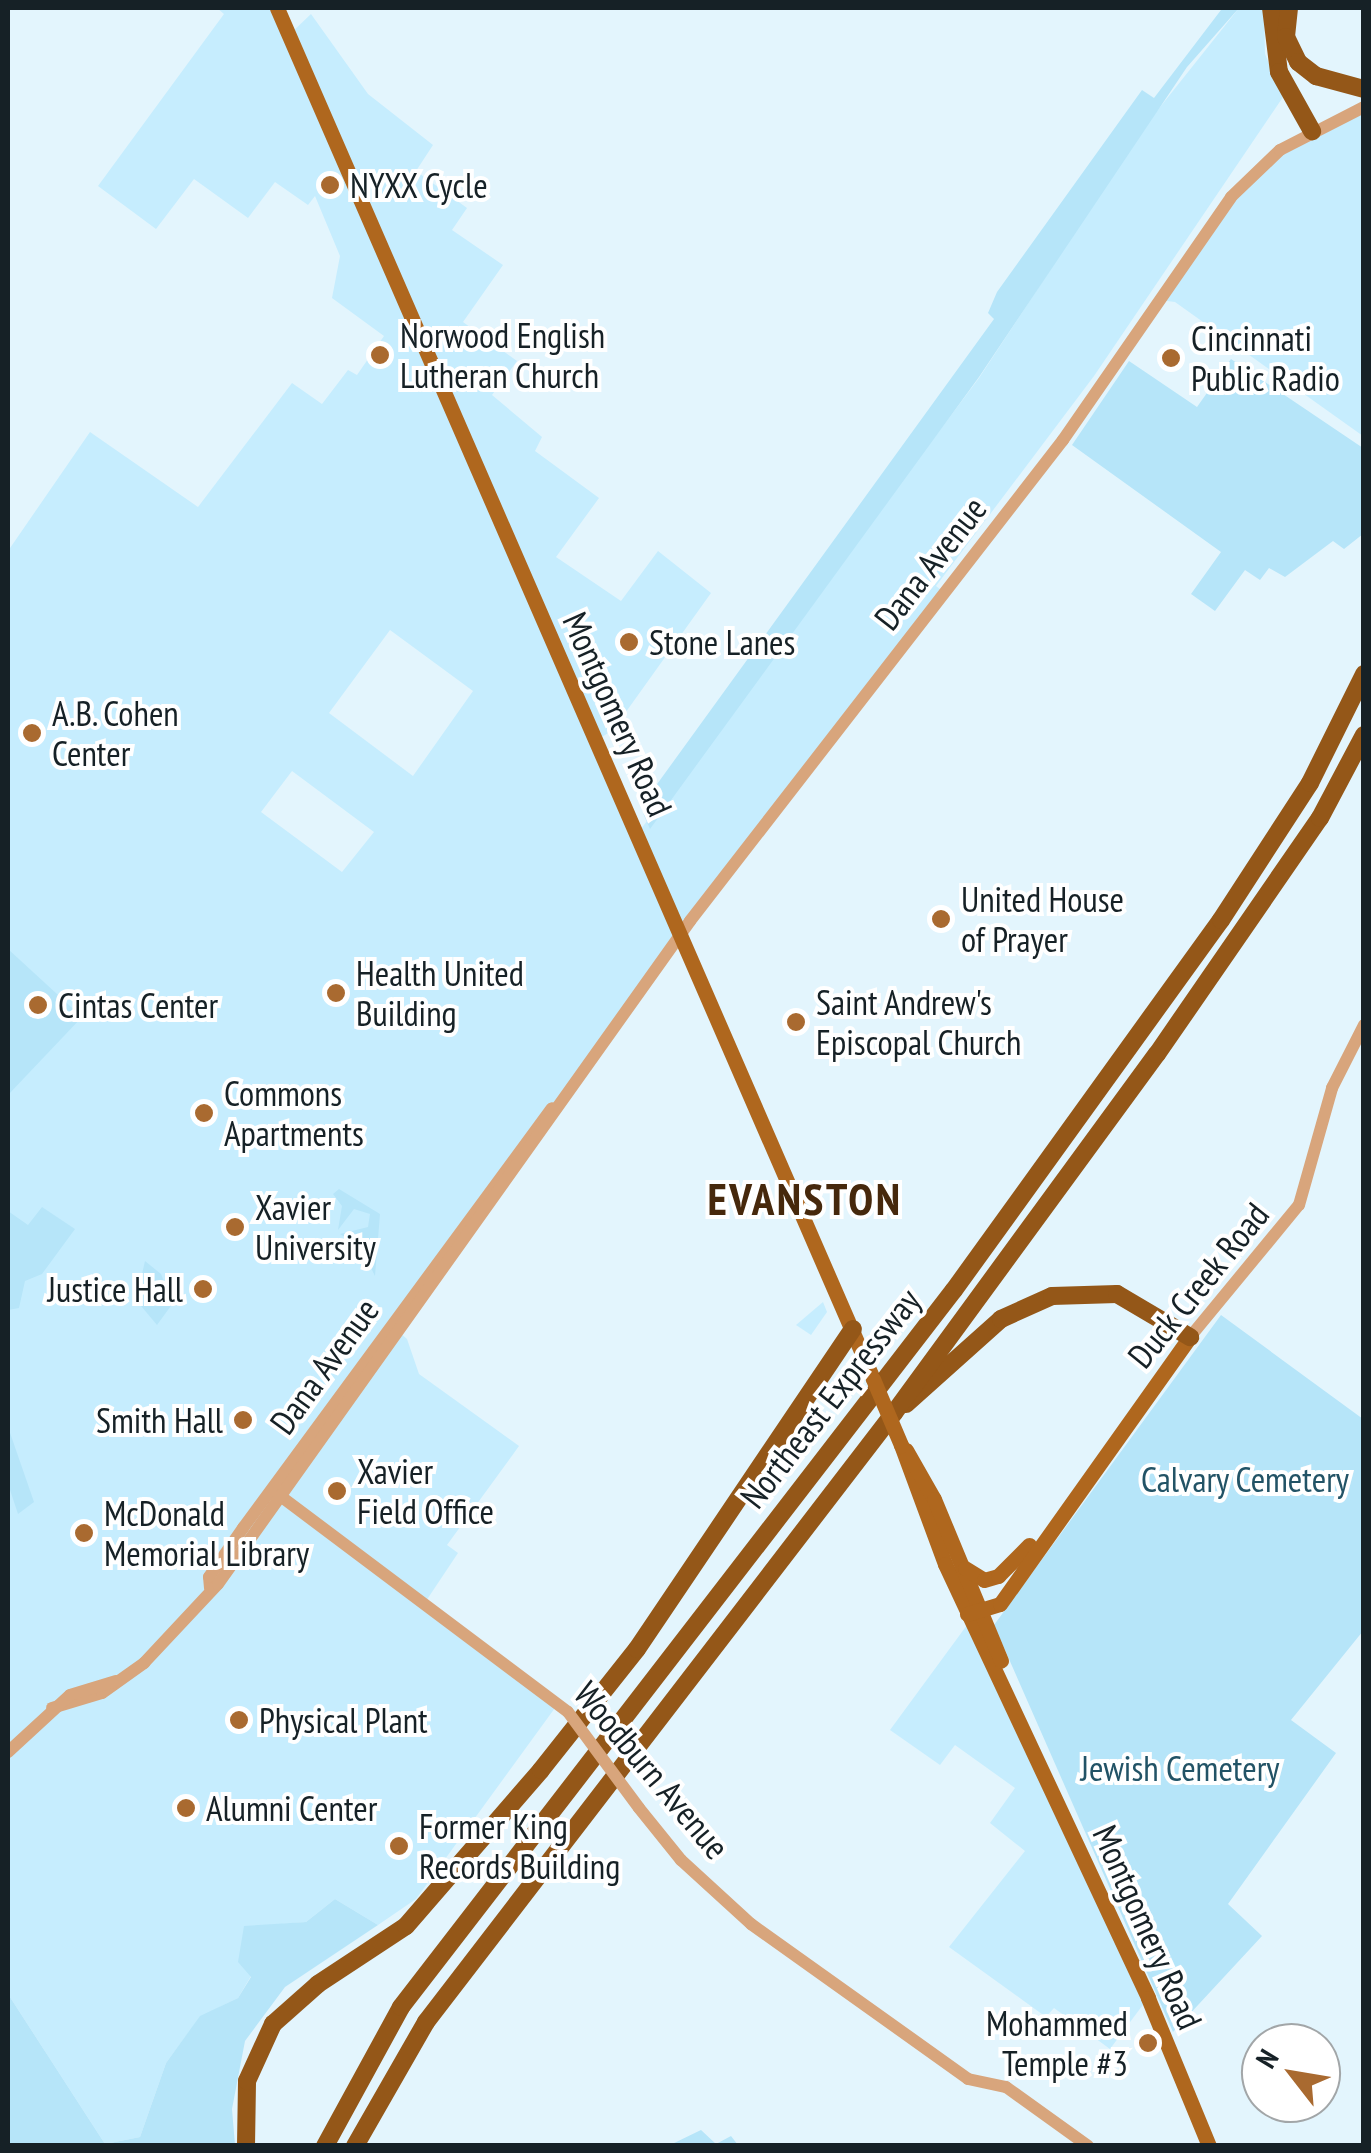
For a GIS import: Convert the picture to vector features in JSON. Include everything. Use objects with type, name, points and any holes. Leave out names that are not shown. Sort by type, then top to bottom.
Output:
[{"type":"highway","points":[[1271,8],[1279,72],[1312,131]]},
{"type":"highway","points":[[1288,8],[1286,36],[1298,62],[1316,76],[1364,89]]},
{"type":"highway","name":"Northeast Expressway","points":[[325,2146],[401,2008],[954,1290],[1221,920],[1310,783],[1364,674]]},
{"type":"highway","name":"Northeast Expressway","points":[[355,2146],[426,2022],[894,1413],[1265,902],[1364,734]]},
{"type":"highway","points":[[894,1413],[1001,1319],[1052,1296],[1084,1291],[1129,1298],[1190,1337]]},
{"type":"highway","points":[[246,2146],[245,2089],[273,2024],[318,1984],[406,1926],[542,1770],[637,1650],[853,1329]]},
{"type":"main road","name":"Montgomery Road","points":[[277,8],[853,1329],[902,1445],[907,1475],[972,1608],[1209,2146]]},
{"type":"main road","name":"Duck Creek Road","points":[[972,1608],[1029,1558],[1190,1337]]},
{"type":"main road","name":"Montgomery Road","points":[[902,1445],[919,1467],[964,1568],[972,1608]]},
{"type":"main road","points":[[964,1568],[980,1578],[998,1576],[1052,1527]]},
{"type":"street","name":"Dana Avenue","points":[[8,1752],[52,1708],[102,1693],[158,1651],[210,1588],[682,934],[1063,440],[1231,197],[1265,162],[1312,131],[1364,107]]},
{"type":"street","name":"Duck Creek Road","points":[[1190,1337],[1300,1205],[1332,1088],[1364,1026]]},
{"type":"street","name":"Woodburn Avenue","points":[[277,1493],[568,1712],[681,1860],[752,1924],[968,2079],[1006,2088],[1088,2146]]},
{"type":"shaded area","name":"Xavier University","points":[[217,8],[277,8],[289,35],[311,14],[368,94],[433,145],[416,171],[467,208],[452,230],[503,265],[463,322],[517,361],[492,395],[542,437],[535,451],[599,498],[556,557],[621,601],[658,551],[711,593],[613,730],[597,740],[638,833],[979,378],[1145,126],[1239,8],[1264,8],[1265,54],[1283,97],[1094,376],[936,586],[945,593],[391,1325],[407,1339],[419,1374],[519,1446],[447,1545],[458,1553],[426,1601],[560,1701],[416,1899],[378,1925],[335,1899],[306,1922],[244,1927],[251,1976],[238,1998],[200,2017],[166,2063],[140,2137],[105,2144],[8,1994],[8,551],[90,432],[198,507],[292,383],[322,404],[348,370],[357,375],[384,336],[332,298],[340,256],[315,196],[308,205],[275,182],[248,218],[194,179],[156,229],[98,186],[224,14]],"holes":[[[390,630],[473,691],[413,776],[329,713]],[[292,771],[374,832],[342,872],[261,812]]]},
{"type":"shaded area","points":[[1363,107],[1363,436],[1175,302],[1159,300],[1256,169]]},
{"type":"shaded area","points":[[823,1302],[827,1312],[811,1335],[796,1325]]},
{"type":"shaded area","points":[[970,1621],[1148,1998],[1110,2049],[1054,2008],[1046,2017],[949,1947],[1025,1851],[990,1823],[1015,1788],[955,1745],[940,1765],[890,1730]]},
{"type":"green space","points":[[1239,8],[1187,67],[979,377],[650,829],[643,813],[652,802],[647,798],[994,319],[988,313],[997,292],[1142,90],[1154,98],[1221,10]]},
{"type":"green space","points":[[1231,359],[1363,448],[1363,534],[1344,549],[1333,541],[1285,577],[1269,568],[1260,580],[1245,570],[1215,611],[1191,594],[1221,552],[1072,445],[1129,361],[1197,407]]},
{"type":"green space","name":"Cintas Center","points":[[8,949],[82,1017],[8,1095]]},
{"type":"green space","points":[[339,1189],[380,1214],[375,1276],[361,1248],[340,1234],[368,1227],[370,1214],[354,1209],[338,1230],[342,1206],[333,1194]]},
{"type":"green space","points":[[42,1207],[75,1229],[42,1274],[25,1281],[19,1308],[8,1310],[8,1211],[28,1225]]},
{"type":"green space","points":[[145,1261],[161,1274],[173,1303],[157,1325],[136,1300]]},
{"type":"green space","points":[[1221,1315],[1363,1419],[1363,1631],[1291,1720],[1336,1753],[1228,1904],[1262,1936],[1173,2032],[994,1625]]},
{"type":"green space","points":[[8,1427],[34,1502],[18,1514],[8,1484]]},
{"type":"green space","points":[[335,1899],[378,1925],[285,1987],[245,2041],[232,2109],[235,2145],[8,2145],[8,1994],[105,2144],[140,2137],[166,2063],[200,2016],[238,1998],[251,1977],[238,1962],[244,1926],[306,1922]]},
{"type":"green space","points":[[701,2130],[716,2144],[731,2136],[738,2145],[670,2145]]},
{"type":"place","name":"NYXX Cycle","points":[[330,185]]},
{"type":"place","name":"Norwood English Lutheran Church","points":[[380,355]]},
{"type":"place","name":"Cincinnati Public Radio","points":[[1171,358]]},
{"type":"place","name":"Stone Lanes","points":[[629,642]]},
{"type":"place","name":"A.B. Cohen Center","points":[[32,733]]},
{"type":"place","name":"United House of Prayer","points":[[941,919]]},
{"type":"place","name":"Health United Building","points":[[336,993]]},
{"type":"place","name":"Cintas Center","points":[[38,1005]]},
{"type":"place","name":"Saint Andrew's Episcopal Church","points":[[796,1022]]},
{"type":"place","name":"Commons Apartments","points":[[204,1113]]},
{"type":"place","name":"Xavier University","points":[[235,1227]]},
{"type":"place","name":"Justice Hall","points":[[203,1289]]},
{"type":"place","name":"Smith Hall","points":[[243,1420]]},
{"type":"place","name":"Xavier Field Office","points":[[337,1491]]},
{"type":"place","name":"McDonald Memorial Library","points":[[84,1533]]},
{"type":"place","name":"Physical Plant","points":[[239,1720]]},
{"type":"place","name":"Alumni Center","points":[[186,1808]]},
{"type":"place","name":"Former King Records Building","points":[[399,1846]]},
{"type":"place","name":"Mohammed Temple #3","points":[[1148,2043]]},
{"type":"district","name":"EVANSTON","points":[[805,1199]]},
{"type":"park label","name":"Calvary Cemetery","points":[[1245,1479]]},
{"type":"park label","name":"Jewish Cemetery","points":[[1180,1768]]}]
